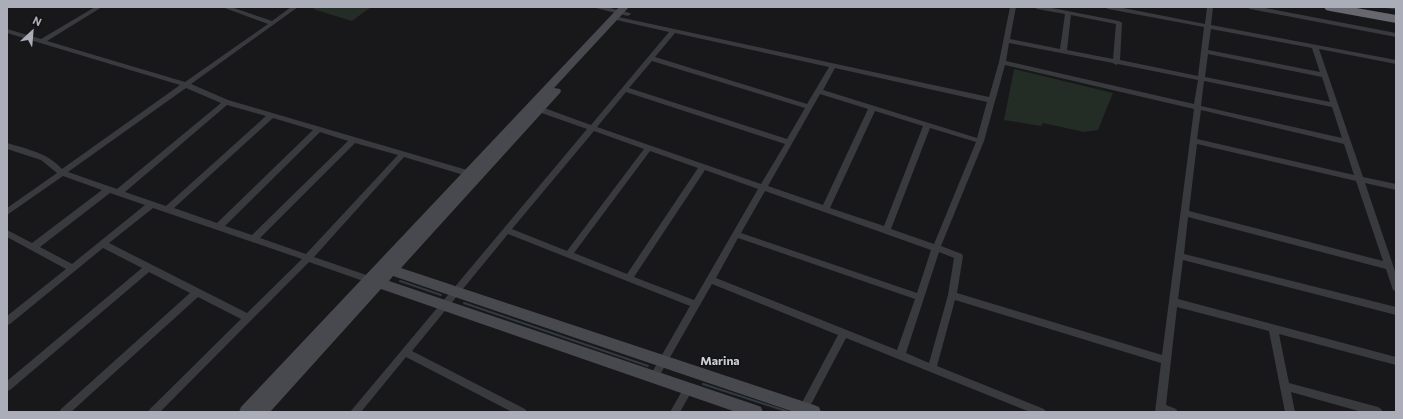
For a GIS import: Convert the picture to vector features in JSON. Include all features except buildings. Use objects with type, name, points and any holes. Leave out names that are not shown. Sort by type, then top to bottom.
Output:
[{"type":"highway","points":[[1330,7],[1396,19]]},
{"type":"highway","points":[[1360,7],[1396,14]]},
{"type":"street","points":[[42,41],[99,7]]},
{"type":"street","points":[[226,7],[272,23]]},
{"type":"street","points":[[7,212],[295,7]]},
{"type":"street","points":[[598,7],[623,13],[673,31],[991,100]]},
{"type":"street","points":[[900,356],[936,248],[980,141],[1002,62],[1013,7]]},
{"type":"street","points":[[1037,7],[1119,23],[1116,62]]},
{"type":"street","points":[[1108,7],[1396,62]]},
{"type":"street","points":[[1173,412],[1161,410],[1210,7]]},
{"type":"street","points":[[1250,7],[1396,35]]},
{"type":"street","points":[[246,412],[374,281],[623,13]]},
{"type":"street","points":[[1063,52],[1068,13]]},
{"type":"street","points":[[7,31],[186,85],[226,102],[467,173]]},
{"type":"street","points":[[355,412],[673,31]]},
{"type":"street","points":[[1006,40],[1334,105]]},
{"type":"street","points":[[1315,46],[1396,287]]},
{"type":"street","points":[[1204,51],[1324,75]]},
{"type":"street","points":[[650,58],[809,107]]},
{"type":"street","points":[[1002,62],[1347,142]]},
{"type":"street","points":[[654,377],[833,66]]},
{"type":"street","points":[[625,88],[788,142]]},
{"type":"street","points":[[818,91],[927,126],[980,141]]},
{"type":"street","points":[[119,192],[226,102]]},
{"type":"street","points":[[535,108],[959,256],[952,295],[932,369]]},
{"type":"street","points":[[386,268],[467,173],[535,108]]},
{"type":"street","points":[[825,209],[872,109]]},
{"type":"street","points":[[168,209],[272,116]]},
{"type":"street","points":[[886,231],[927,126]]},
{"type":"street","points":[[219,227],[319,129]]},
{"type":"street","points":[[254,239],[354,139]]},
{"type":"street","points":[[1193,141],[1396,187]]},
{"type":"street","points":[[7,146],[43,157],[55,164],[62,173],[756,412]]},
{"type":"street","points":[[569,254],[649,148]]},
{"type":"street","points":[[152,412],[308,258],[403,154]]},
{"type":"street","points":[[629,278],[703,166]]},
{"type":"street","points":[[33,247],[109,189]]},
{"type":"street","points":[[7,320],[152,204]]},
{"type":"street","points":[[1184,213],[1389,266]]},
{"type":"street","points":[[506,230],[696,305]]},
{"type":"street","points":[[7,233],[72,268]]},
{"type":"street","points":[[736,234],[919,297]]},
{"type":"street","points":[[103,244],[248,318]]},
{"type":"street","points":[[1179,256],[1396,311]]},
{"type":"street","points":[[7,386],[149,267]]},
{"type":"street","points":[[386,268],[806,411],[844,333]]},
{"type":"street","points":[[710,279],[1041,412]]},
{"type":"street","points":[[260,412],[374,281]]},
{"type":"street","points":[[64,412],[197,292]]},
{"type":"street","points":[[952,295],[1167,361]]},
{"type":"street","points":[[1174,302],[1396,361]]},
{"type":"street","points":[[1274,328],[1290,412]]},
{"type":"street","points":[[405,352],[522,412]]},
{"type":"street","points":[[1285,386],[1378,412]]},
{"type":"street","points":[[675,412],[688,389]]},
{"type":"shaded area","points":[[316,7],[371,7],[352,21],[313,9]]},
{"type":"shaded area","points":[[1014,69],[1113,93],[1098,130],[1084,132],[1043,123],[1041,126],[1004,120]]},
{"type":"waterway","points":[[1384,7],[1396,9]]},
{"type":"waterway","points":[[400,281],[441,295]]},
{"type":"waterway","points":[[464,303],[648,366]]},
{"type":"waterway","points":[[703,384],[789,412]]},
{"type":"district","name":"Marina","points":[[720,361]]}]
